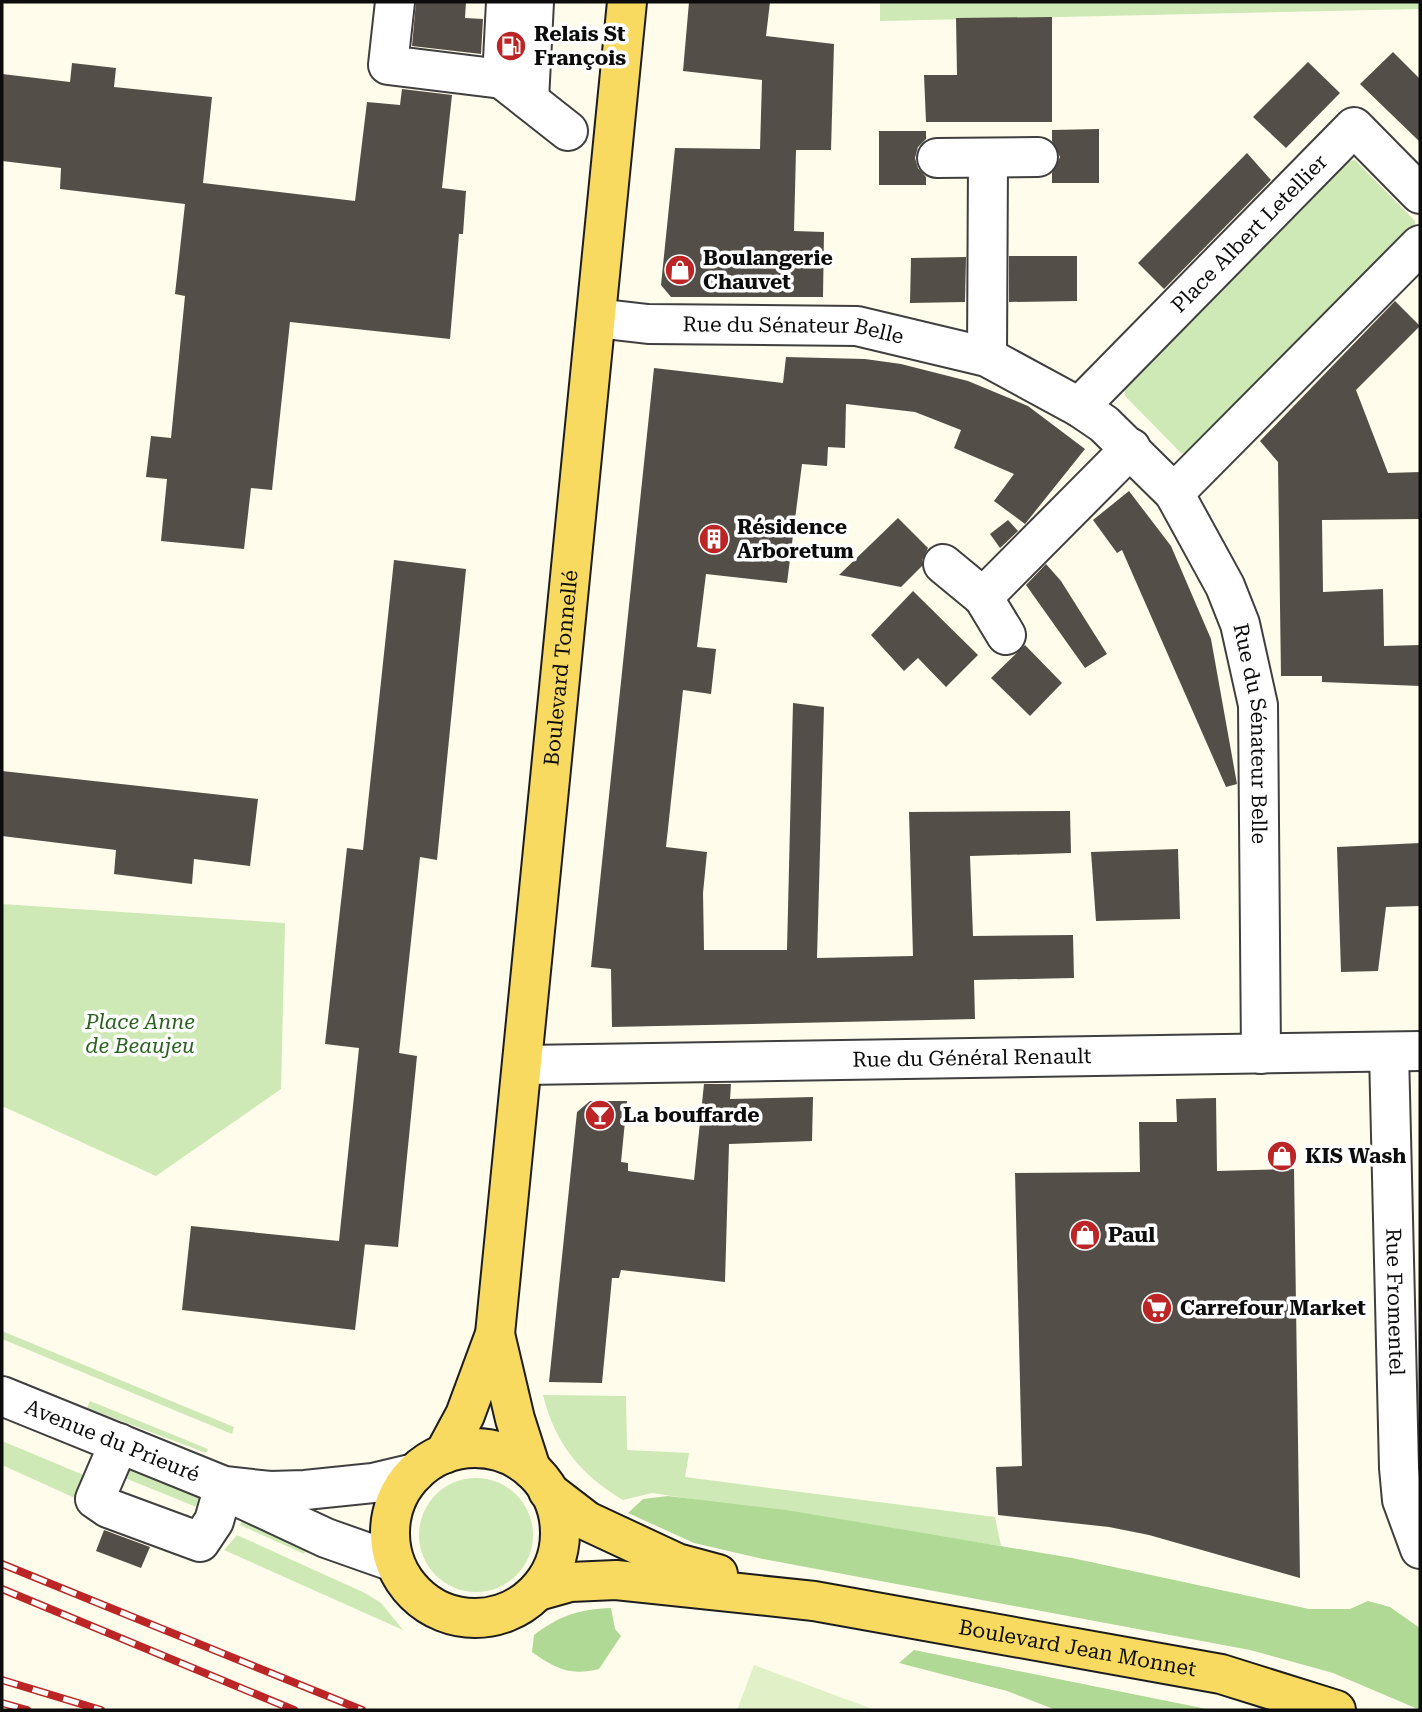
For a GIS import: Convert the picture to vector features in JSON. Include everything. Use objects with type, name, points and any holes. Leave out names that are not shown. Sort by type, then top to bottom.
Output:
[{"type":"main road","name":"Boulevard Tonnellé","points":[[429,1463],[465,1415],[495,1334],[524,1065],[627,2]]},
{"type":"main road","name":"Boulevard Tonnellé","points":[[495,1334],[515,1419],[540,1480]]},
{"type":"main road","points":[[470,1449],[496,1451],[540,1480],[558,1516],[559,1543],[552,1568],[538,1591],[515,1609],[473,1619],[458,1617],[431,1607],[404,1582],[394,1562],[389,1539],[391,1514],[400,1492],[429,1463],[470,1449]]},
{"type":"main road","name":"Boulevard Jean Monnet","points":[[540,1480],[587,1521],[677,1563],[814,1601]]},
{"type":"main road","name":"Boulevard Jean Monnet","points":[[538,1591],[591,1580],[616,1580],[814,1601],[1221,1674],[1336,1710]]},
{"type":"street","points":[[395,2],[388,65],[516,90],[568,131]]},
{"type":"street","points":[[506,2],[516,90]]},
{"type":"street","points":[[516,90],[534,2]]},
{"type":"street","name":"Place Albert Letellier","points":[[1079,407],[1354,127],[1420,194]]},
{"type":"street","points":[[937,158],[1038,157]]},
{"type":"street","points":[[987,357],[988,158]]},
{"type":"street","points":[[1174,493],[1420,246]]},
{"type":"street","name":"Rue du Sénateur Belle","points":[[596,318],[648,324],[857,326],[987,357],[1079,407],[1131,448],[1174,493],[1220,577],[1235,611],[1258,705],[1261,1054]]},
{"type":"street","points":[[984,597],[1131,448]]},
{"type":"street","points":[[943,564],[984,597],[1006,635]]},
{"type":"street","name":"Rue du Général Renault","points":[[524,1065],[1405,1051]]},
{"type":"street","name":"Rue Fromentel","points":[[1405,1051],[1399,1468],[1402,1500],[1420,1549]]},
{"type":"street","name":"Avenue du Prieuré","points":[[2,1395],[224,1486],[251,1504],[326,1538],[394,1562]]},
{"type":"street","points":[[119,1443],[92,1504],[107,1508],[197,1548],[214,1521],[224,1486]]},
{"type":"street","name":"Avenue du Prieuré","points":[[224,1486],[270,1491],[373,1483],[429,1463]]},
{"type":"green space","points":[[880,2],[1420,2],[1420,9],[880,21]]},
{"type":"green space","points":[[1355,160],[1415,221],[1414,232],[1197,452],[1181,453],[1125,396],[1124,383],[1343,163]]},
{"type":"green space","name":"Place Anne de Beaujeu","points":[[2,904],[285,923],[281,1089],[156,1176],[2,1106]]},
{"type":"green space","points":[[2,1331],[234,1427],[232,1434],[2,1339]]},
{"type":"green space","points":[[543,1395],[626,1396],[627,1450],[689,1453],[685,1477],[995,1517],[1001,1546],[652,1493],[623,1500],[594,1480],[572,1456],[555,1429]]},
{"type":"green space","points":[[90,1401],[208,1449],[206,1453],[87,1408]]},
{"type":"green space","points":[[2,1441],[86,1476],[77,1499],[2,1465]]},
{"type":"green space","points":[[124,1465],[203,1496],[199,1508],[120,1476]]},
{"type":"green space","points":[[476,1478],[498,1482],[516,1495],[529,1513],[533,1535],[529,1557],[516,1575],[498,1588],[476,1592],[454,1588],[436,1575],[423,1557],[419,1535],[423,1513],[436,1495],[454,1482]]},
{"type":"green space","points":[[668,1496],[786,1510],[1072,1558],[1309,1609],[1350,1609],[1368,1601],[1390,1607],[1420,1628],[1420,1710],[1333,1673],[1250,1650],[763,1559],[694,1543],[628,1513],[643,1499]]},
{"type":"green space","points":[[245,1515],[309,1543],[304,1554],[240,1525]]},
{"type":"green space","points":[[237,1535],[365,1593],[381,1603],[403,1630],[224,1550]]},
{"type":"green space","points":[[611,1608],[615,1629],[621,1636],[599,1669],[580,1672],[564,1670],[532,1652],[534,1635],[552,1623],[579,1612]]},
{"type":"green space","points":[[914,1650],[1212,1710],[1056,1710],[1007,1691],[899,1663]]},
{"type":"green space","points":[[754,1665],[875,1710],[737,1710]]},
{"type":"building","points":[[416,2],[466,2],[465,18],[483,19],[481,54],[412,46]]},
{"type":"building","points":[[689,2],[770,2],[766,36],[834,44],[831,150],[796,150],[794,231],[824,232],[823,297],[671,297],[661,285],[675,148],[760,149],[762,80],[683,71]]},
{"type":"building","points":[[1052,17],[1052,122],[926,122],[924,75],[957,75],[956,18]]},
{"type":"building","points":[[1393,52],[1420,79],[1420,142],[1360,84]]},
{"type":"building","points":[[1308,62],[1340,93],[1286,148],[1253,117]]},
{"type":"building","points":[[72,63],[116,68],[114,87],[212,97],[203,183],[355,201],[367,102],[400,105],[402,89],[452,95],[442,188],[466,191],[463,234],[459,234],[450,339],[290,322],[272,490],[251,488],[244,549],[161,541],[167,479],[146,477],[151,436],[171,438],[185,296],[175,294],[185,204],[60,189],[61,168],[2,161],[2,74],[70,82]]},
{"type":"building","points":[[1099,129],[1099,183],[1052,183],[1052,173],[1060,157],[1052,141],[1052,130]]},
{"type":"building","points":[[879,131],[926,131],[926,139],[918,147],[915,158],[918,168],[926,177],[926,185],[879,185]]},
{"type":"building","points":[[1247,153],[1271,180],[1164,289],[1138,263]]},
{"type":"building","points":[[1009,256],[1077,256],[1077,301],[1009,302]]},
{"type":"building","points":[[966,257],[965,302],[910,303],[911,258]]},
{"type":"building","points":[[1395,301],[1420,326],[1356,390],[1388,473],[1420,472],[1420,519],[1322,520],[1323,592],[1383,589],[1384,646],[1420,645],[1420,686],[1322,682],[1322,676],[1281,676],[1278,462],[1260,441]]},
{"type":"building","points":[[786,357],[865,359],[901,364],[968,381],[1028,406],[1085,449],[1025,524],[994,501],[1014,474],[954,448],[961,430],[915,412],[846,404],[845,448],[828,447],[827,466],[802,464],[787,583],[706,574],[697,647],[716,649],[711,694],[683,690],[666,847],[707,852],[703,893],[704,950],[787,950],[793,703],[824,707],[817,958],[913,956],[909,812],[1070,811],[1071,853],[970,856],[973,936],[1073,935],[1074,978],[974,980],[975,1019],[612,1027],[611,969],[591,967],[654,368],[783,383]]},
{"type":"building","points":[[1129,491],[1171,546],[1211,639],[1237,784],[1226,787],[1122,550],[1117,553],[1093,520]]},
{"type":"building","points":[[898,518],[928,548],[922,566],[901,587],[839,575]]},
{"type":"building","points":[[1008,520],[1018,531],[1000,548],[990,534]]},
{"type":"building","points":[[394,560],[466,569],[437,860],[420,857],[399,1053],[417,1056],[398,1247],[365,1244],[355,1330],[182,1310],[191,1226],[339,1241],[359,1048],[325,1044],[347,848],[363,850]]},
{"type":"building","points":[[1046,564],[1061,581],[1107,654],[1085,668],[1026,585]]},
{"type":"building","points":[[913,591],[978,655],[946,687],[918,658],[904,671],[871,635]]},
{"type":"building","points":[[1025,645],[1062,683],[1030,716],[991,678]]},
{"type":"building","points":[[2,771],[258,799],[250,866],[194,859],[192,884],[114,874],[116,850],[2,836]]},
{"type":"building","points":[[1420,843],[1420,906],[1386,907],[1378,971],[1341,972],[1337,847]]},
{"type":"building","points":[[1178,849],[1180,919],[1096,921],[1091,852]]},
{"type":"building","points":[[704,1084],[731,1084],[730,1099],[813,1097],[812,1141],[729,1144],[725,1282],[621,1270],[619,1278],[612,1278],[602,1383],[549,1382],[577,1112],[590,1101],[627,1101],[621,1162],[628,1163],[628,1171],[694,1180]]},
{"type":"building","name":"Carrefour Market","points":[[1216,1098],[1217,1171],[1294,1169],[1300,1578],[1149,1535],[1109,1527],[998,1515],[996,1467],[1022,1466],[1015,1173],[1140,1172],[1139,1122],[1177,1122],[1176,1099]]},
{"type":"building","points":[[104,1530],[150,1547],[141,1568],[96,1551]]},
{"type":"railway","points":[[2,1564],[362,1710]]},
{"type":"railway","points":[[2,1589],[294,1710]]},
{"type":"railway","points":[[2,1680],[101,1710]]},
{"type":"railway","points":[[2,1703],[27,1710]]},
{"type":"place","name":"Relais St François","points":[[511,46]]},
{"type":"place","name":"Boulangerie Chauvet","points":[[680,270]]},
{"type":"place","name":"Résidence Arboretum","points":[[714,539]]},
{"type":"place","name":"La bouffarde","points":[[600,1115]]},
{"type":"place","name":"KIS Wash","points":[[1282,1156]]},
{"type":"place","name":"Paul","points":[[1085,1235]]},
{"type":"place","name":"Carrefour Market","points":[[1157,1308]]}]
